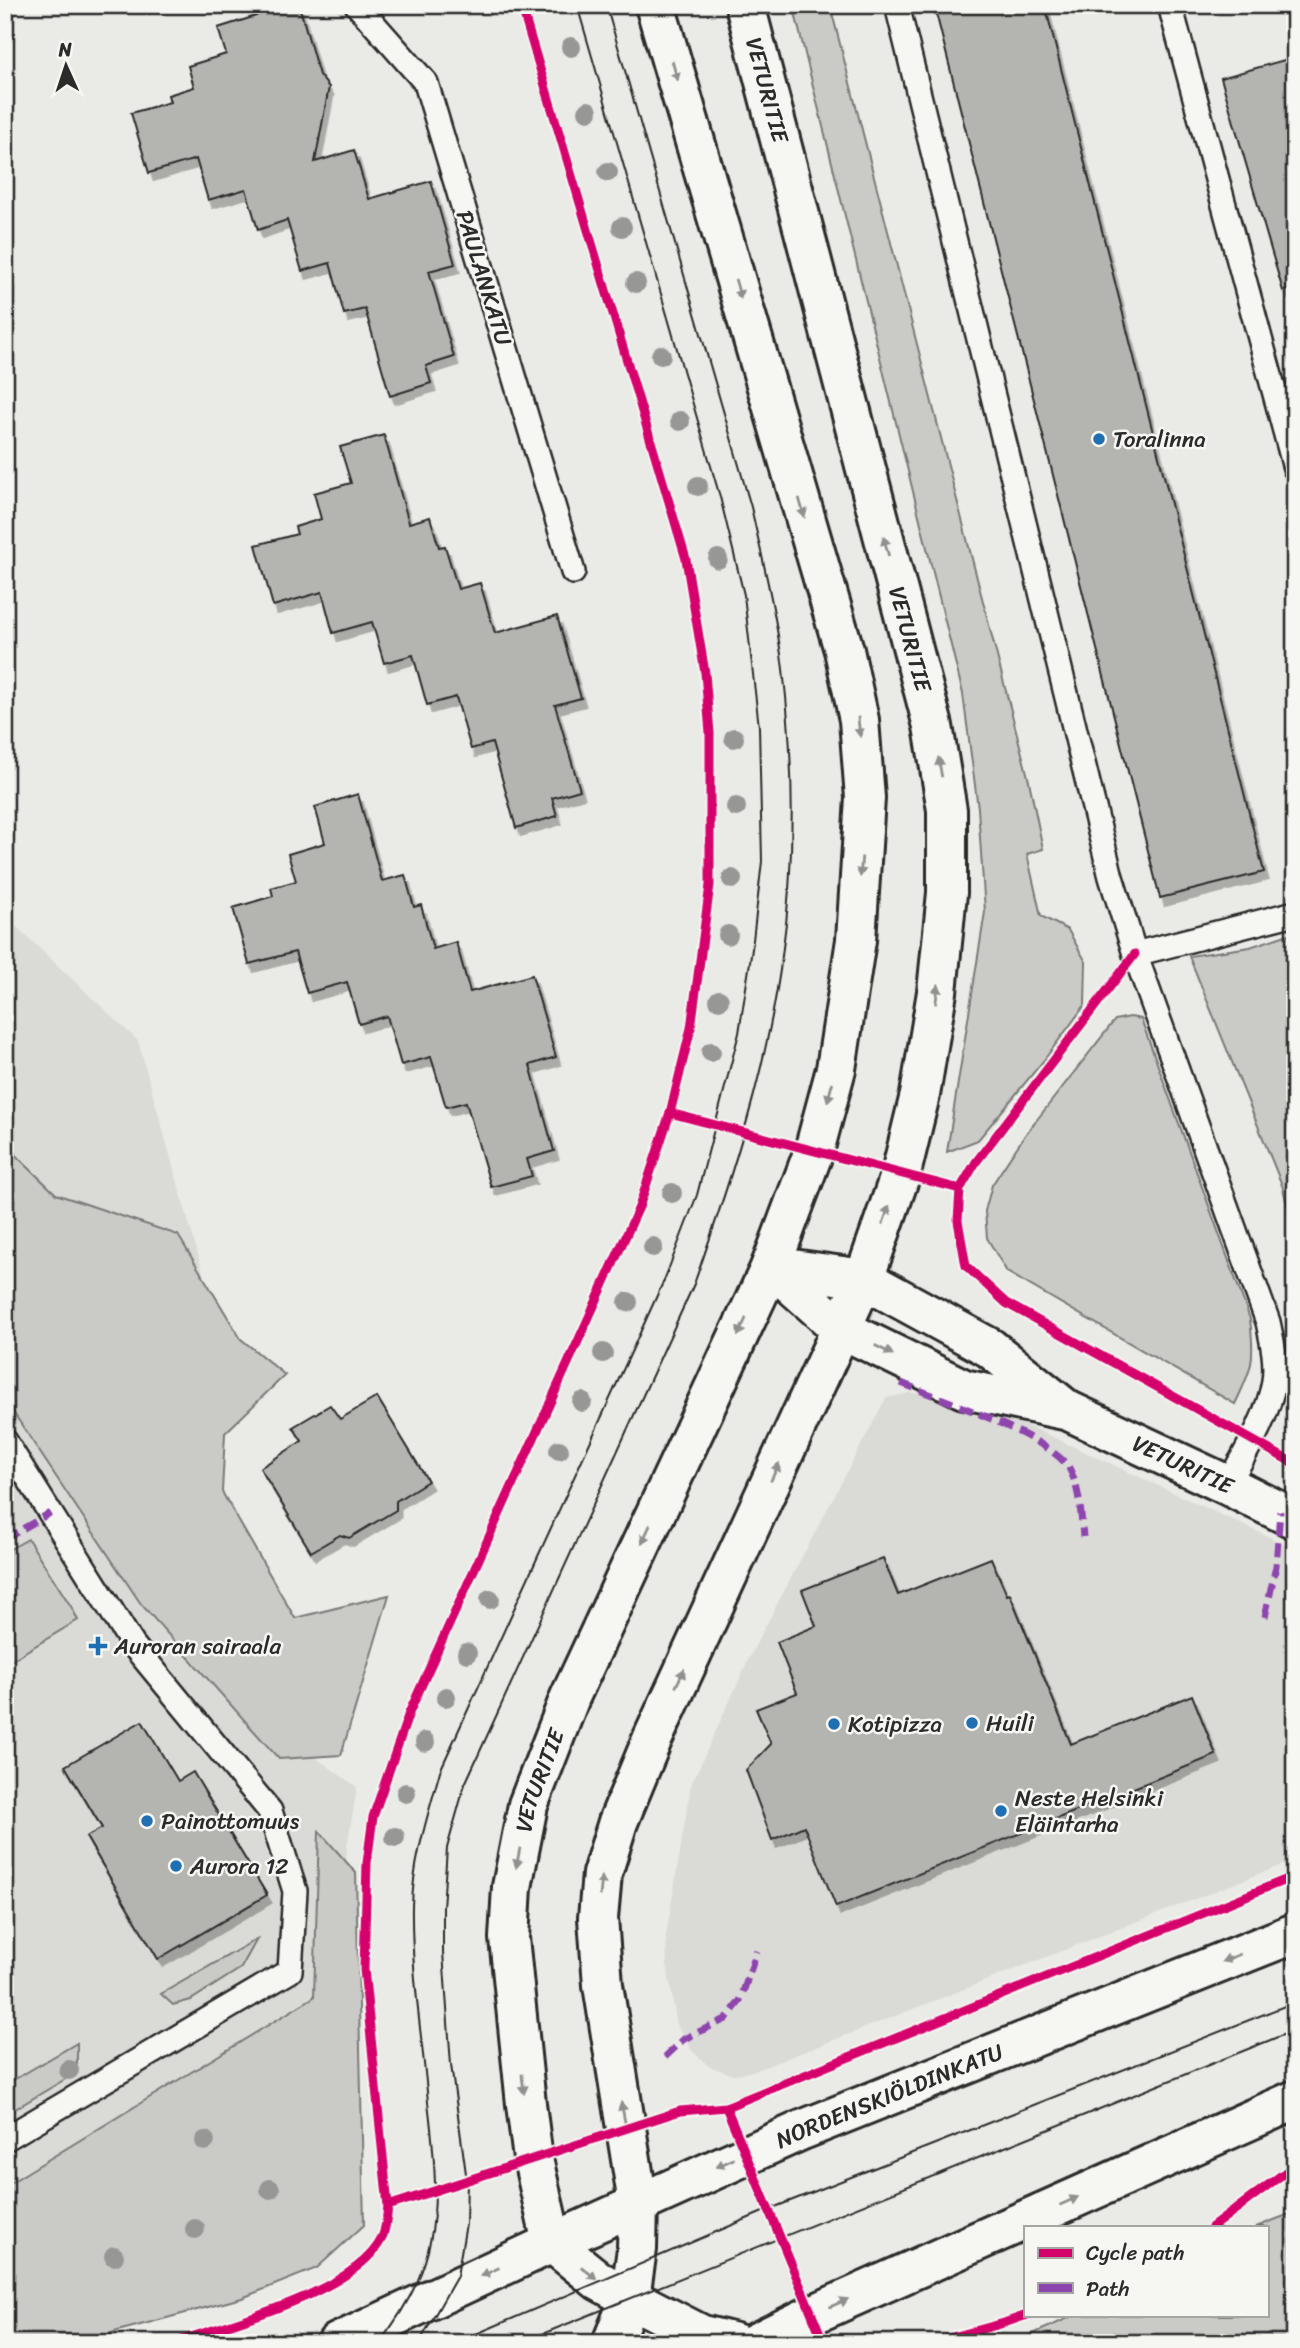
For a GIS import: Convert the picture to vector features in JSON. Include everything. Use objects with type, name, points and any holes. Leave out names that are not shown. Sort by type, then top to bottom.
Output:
[{"type":"main road","name":"VETURITIE","points":[[552,2243],[531,2145],[509,1938],[512,1887],[528,1805],[570,1698],[771,1266],[814,1151],[836,1069],[856,940],[865,799],[859,720],[844,650],[656,5]]},
{"type":"main road","name":"VETURITIE","points":[[612,2343],[629,2298],[637,2249],[638,2203],[603,1985],[598,1918],[602,1874],[618,1822],[652,1741],[864,1279],[901,1173],[920,1095],[937,992],[947,892],[947,810],[933,726],[745,5]]},
{"type":"main road","name":"VETURITIE","points":[[771,1266],[864,1279],[990,1348],[1069,1411]]},
{"type":"main road","name":"VETURITIE","points":[[771,1266],[840,1328],[964,1389],[1069,1411],[1295,1519]]},
{"type":"main road","name":"NORDENSKIÖLDINKATU","points":[[337,2343],[802,2130],[1295,1933]]},
{"type":"main road","points":[[755,2343],[814,2314],[1295,2100]]},
{"type":"main road","points":[[552,2243],[599,2281],[629,2298],[702,2335],[735,2343]]},
{"type":"lane","name":"PAULANKATU","points":[[357,5],[426,83],[573,572]]},
{"type":"lane","points":[[897,5],[1111,877],[1135,954],[1268,1322],[1274,1352],[1274,1380],[1267,1407],[1227,1485]]},
{"type":"lane","points":[[1170,5],[1295,468]]},
{"type":"lane","points":[[1135,954],[1295,913]]},
{"type":"lane","points":[[5,1441],[133,1645],[270,1811],[295,1891],[290,1971],[5,2139]]},
{"type":"shaded area","points":[[793,5],[830,5],[1029,781],[1043,849],[1027,854],[1041,916],[1068,930],[1086,962],[1085,1005],[978,1140],[947,1152],[985,912],[978,808],[963,694]]},
{"type":"shaded area","name":"Auroran sairaala","points":[[5,916],[138,1041],[233,1380],[72,1479],[275,1729],[357,1787],[347,1847],[340,1975],[59,2343],[5,2343]]},
{"type":"shaded area","points":[[1295,932],[1295,1234],[1282,1185],[1189,956],[1250,947]]},
{"type":"shaded area","points":[[1130,1017],[1141,1019],[1250,1319],[1251,1363],[1235,1404],[1007,1272],[987,1238],[985,1211],[992,1185],[1025,1135],[1115,1020]]},
{"type":"shaded area","points":[[5,1145],[56,1194],[178,1235],[241,1339],[285,1375],[225,1433],[222,1492],[295,1618],[389,1595],[341,1755],[279,1759],[141,1604],[5,1400]]},
{"type":"shaded area","points":[[910,1393],[950,1394],[1044,1433],[1295,1549],[1295,1860],[757,2070],[733,2075],[709,2066],[692,2051],[677,2025],[667,1965],[666,1936],[691,1785],[753,1650],[886,1398]]},
{"type":"shaded area","points":[[28,1539],[78,1620],[5,1664],[5,1552]]},
{"type":"shaded area","points":[[319,1831],[356,1873],[364,2225],[317,2268],[242,2298],[114,2332],[89,2343],[5,2343],[5,2186],[314,1997]]},
{"type":"shaded area","points":[[257,1939],[241,1968],[191,2000],[173,2005],[161,1994]]},
{"type":"shaded area","points":[[77,2043],[77,2063],[67,2078],[5,2115],[5,2085]]},
{"type":"shaded area","points":[[1295,2212],[1295,2343],[1013,2343],[1073,2316],[1268,2316],[1268,2226],[1259,2226]]},
{"type":"building","points":[[252,5],[299,5],[319,75],[329,87],[315,162],[354,150],[369,199],[431,181],[455,264],[429,271],[454,357],[426,366],[431,383],[390,396],[365,309],[344,314],[330,263],[302,271],[287,220],[258,230],[246,189],[208,200],[196,159],[149,173],[131,113],[170,102],[168,95],[194,87],[188,66],[226,54],[218,28],[256,16]]},
{"type":"building","name":"Toralinna","points":[[934,5],[1045,5],[1264,872],[1160,898]]},
{"type":"building","points":[[1295,57],[1295,289],[1283,291],[1221,78]]},
{"type":"building","points":[[384,435],[409,523],[430,517],[439,547],[445,546],[458,589],[480,583],[495,633],[557,616],[581,698],[555,705],[580,790],[552,798],[557,816],[516,828],[492,743],[471,749],[456,697],[427,705],[413,655],[384,663],[372,622],[333,633],[322,592],[273,606],[256,545],[297,534],[295,527],[321,519],[314,493],[351,483],[340,447]]},
{"type":"building","points":[[358,794],[382,881],[405,875],[414,907],[421,905],[433,949],[456,942],[470,992],[532,975],[556,1057],[530,1065],[554,1151],[527,1159],[532,1176],[491,1187],[466,1102],[446,1107],[431,1057],[401,1065],[387,1016],[359,1024],[347,982],[307,993],[295,952],[249,964],[233,908],[273,896],[271,888],[296,881],[288,854],[325,843],[315,807]]},
{"type":"building","points":[[377,1397],[428,1481],[396,1501],[396,1510],[349,1538],[340,1535],[311,1552],[260,1468],[302,1441],[293,1427],[330,1405],[340,1419]]},
{"type":"building","points":[[883,1558],[898,1595],[991,1558],[1007,1595],[1010,1594],[1071,1744],[1192,1695],[1216,1755],[836,1907],[804,1826],[772,1840],[746,1770],[771,1744],[756,1709],[797,1693],[777,1642],[816,1626],[802,1590]]},
{"type":"building","name":"Aurora 12","points":[[142,1721],[178,1781],[193,1772],[267,1895],[158,1959],[86,1837],[102,1828],[65,1766]]},
{"type":"tram line","points":[[379,2343],[401,2312],[418,2280],[426,2259],[434,2214],[435,2169],[417,2004],[412,1930],[415,1872],[426,1821],[440,1771],[665,1278],[697,1195],[739,1033],[762,861],[759,727],[744,595],[720,497],[577,5]]},
{"type":"tram line","points":[[419,2343],[457,2276],[466,2224],[467,2181],[451,2065],[443,1952],[447,1848],[465,1784],[694,1284],[735,1163],[758,1081],[782,956],[789,885],[792,812],[789,740],[783,669],[769,588],[751,507],[606,5]]},
{"type":"tram line","points":[[455,2343],[770,2209],[1295,2002]]},
{"type":"tram line","points":[[520,2343],[1295,2030]]},
{"type":"marked path","points":[[901,1383],[1017,1431],[1058,1456],[1069,1468],[1076,1484],[1083,1537]]},
{"type":"marked path","points":[[1265,1617],[1276,1566],[1280,1511]]},
{"type":"marked path","points":[[5,1539],[50,1513]]},
{"type":"marked path","points":[[665,2057],[684,2039],[726,2019],[740,2001],[757,1951]]},
{"type":"cycle path","points":[[174,2343],[288,2304],[319,2290],[346,2275],[368,2257],[382,2238],[388,2206],[364,1969],[367,1863],[373,1817],[409,1713],[639,1207],[670,1113],[691,1028],[710,885],[710,733],[705,673],[686,559],[521,5]]},
{"type":"cycle path","points":[[1135,954],[976,1162],[960,1189],[958,1221],[966,1266],[1006,1303],[1295,1464]]},
{"type":"cycle path","points":[[670,1113],[960,1189]]},
{"type":"cycle path","points":[[388,2206],[680,2111],[726,2107],[1295,1876]]},
{"type":"cycle path","points":[[726,2107],[824,2343]]},
{"type":"cycle path","points":[[1213,2226],[1295,2165]]},
{"type":"cycle path","points":[[931,2343],[1024,2316]]},
{"type":"place","name":"Toralinna","points":[[1099,439]]},
{"type":"place","name":"Auroran sairaala","points":[[98,1646]]},
{"type":"place","name":"Huili","points":[[972,1723]]},
{"type":"place","name":"Kotipizza","points":[[834,1724]]},
{"type":"place","name":"Neste Helsinki Eläintarha","points":[[1001,1811]]},
{"type":"place","name":"Painottomuus","points":[[147,1821]]},
{"type":"place","name":"Aurora 12","points":[[176,1866]]}]
